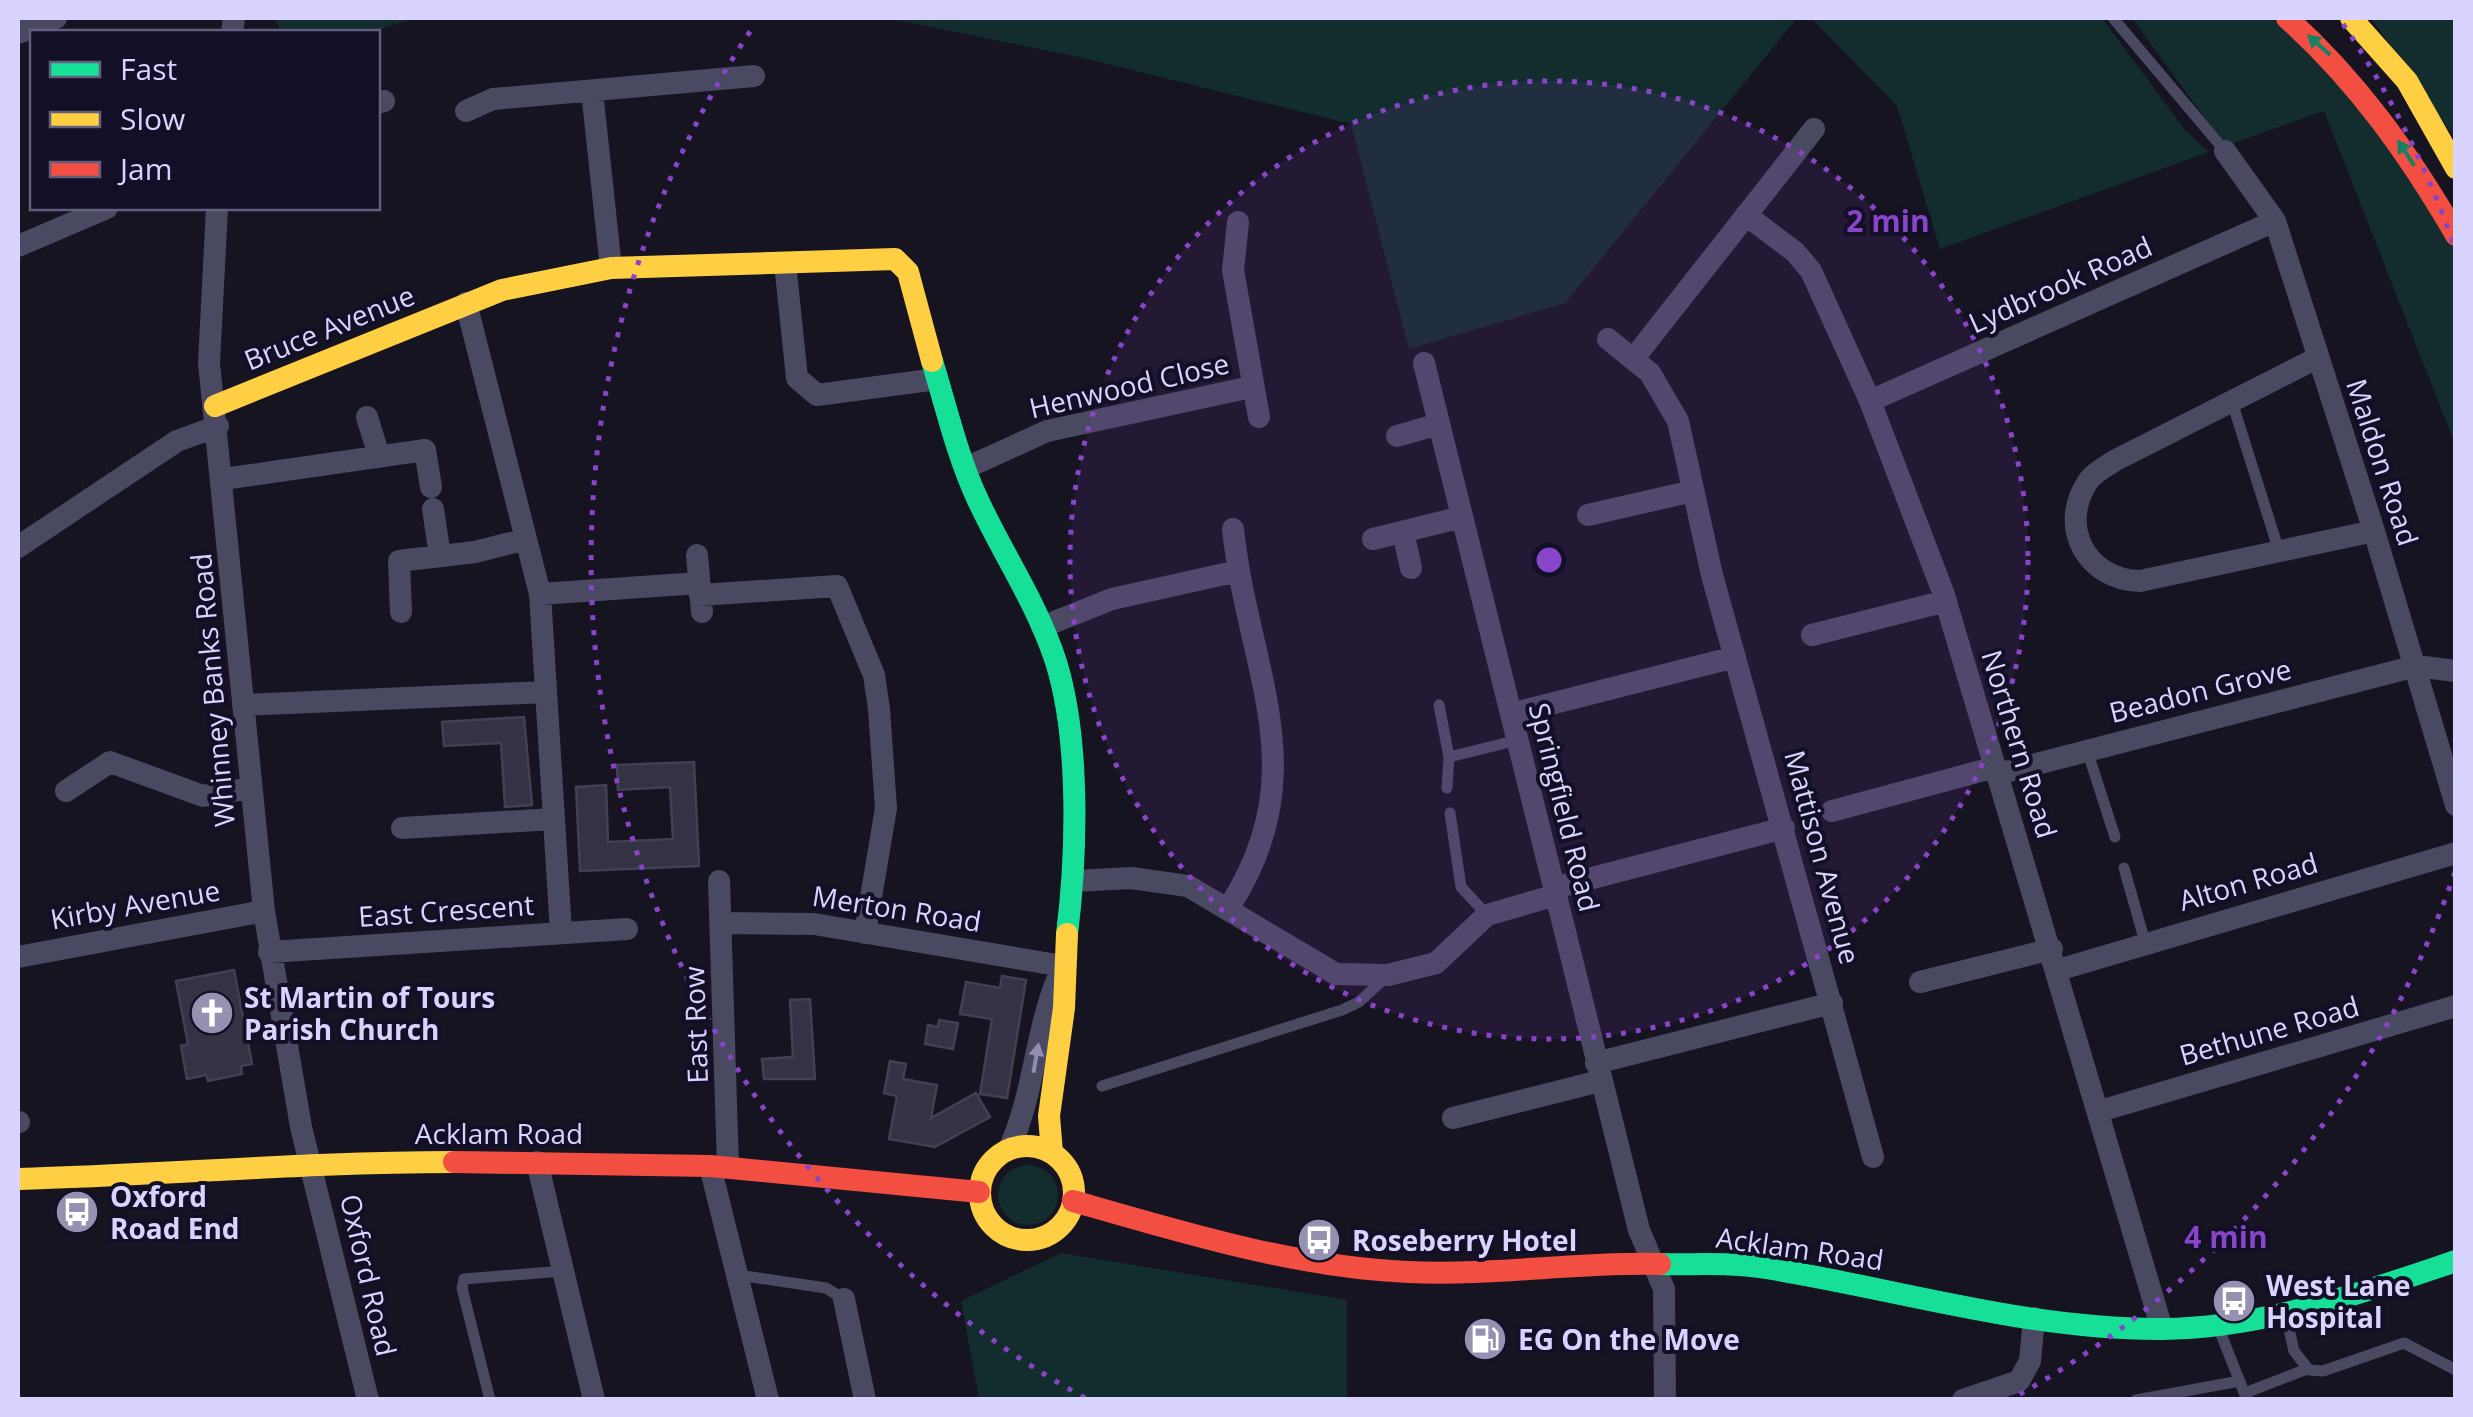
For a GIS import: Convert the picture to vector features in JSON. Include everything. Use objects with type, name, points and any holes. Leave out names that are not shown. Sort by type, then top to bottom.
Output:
[{"type":"main road","points":[[2286,18],[2324,49],[2360,90],[2394,134],[2456,235]]},
{"type":"main road","points":[[2350,18],[2407,81],[2456,168]]},
{"type":"main road","name":"Bruce Avenue","points":[[216,416],[502,290],[611,268],[879,256],[895,259],[908,272],[937,379],[976,496],[1057,665],[1073,772],[1074,881],[1063,966],[1064,1008],[1049,1116],[1052,1153]]},
{"type":"main road","points":[[1024,1146],[1052,1153],[1070,1174],[1073,1201],[1058,1228],[1030,1241],[1014,1239],[989,1222],[980,1192],[988,1166],[1010,1149],[1024,1146]]},
{"type":"main road","name":"Acklam Road","points":[[18,1180],[171,1175],[310,1164],[538,1162],[719,1167],[980,1192]]},
{"type":"main road","name":"Acklam Road","points":[[1073,1201],[1196,1236],[1315,1262],[1395,1271],[1720,1264],[1808,1273],[2034,1318],[2162,1329],[2216,1324],[2330,1304],[2456,1261]]},
{"type":"street","points":[[18,34],[56,18]]},
{"type":"street","points":[[466,111],[493,99],[754,76]]},
{"type":"street","points":[[592,91],[611,268]]},
{"type":"street","points":[[1634,358],[1814,130]]},
{"type":"street","name":"Maldon Road","points":[[2225,151],[2275,222],[2416,666],[2456,806]]},
{"type":"street","points":[[18,246],[101,210]]},
{"type":"street","name":"Whinney Banks Road","points":[[217,210],[209,363],[269,952],[310,1164]]},
{"type":"street","name":"Northern Road","points":[[1746,215],[1794,252],[1811,272],[1870,401],[1946,601],[2162,1329]]},
{"type":"street","points":[[1238,222],[1233,270],[1259,417]]},
{"type":"street","name":"Lydbrook Road","points":[[1870,401],[2275,222]]},
{"type":"street","points":[[785,263],[797,378],[817,395],[937,379]]},
{"type":"street","points":[[466,303],[540,594],[562,932]]},
{"type":"street","name":"Mattison Avenue","points":[[1608,338],[1634,358],[1666,396],[1678,421],[1712,575],[1874,1157]]},
{"type":"street","points":[[2318,358],[2114,461],[2090,478],[2077,507],[2077,536],[2100,570],[2117,580],[2157,579],[2374,531]]},
{"type":"street","name":"Springfield Road","points":[[1424,363],[1598,1072],[1639,1230],[1664,1289],[1665,1400]]},
{"type":"street","name":"Henwood Close","points":[[968,467],[1047,431],[1251,388]]},
{"type":"street","name":"Bruce Avenue","points":[[19,542],[216,416]]},
{"type":"street","points":[[367,416],[379,456]]},
{"type":"street","points":[[1397,436],[1439,424]]},
{"type":"street","points":[[223,479],[425,450],[440,556]]},
{"type":"street","points":[[1588,516],[1693,491]]},
{"type":"street","points":[[1373,539],[1462,517]]},
{"type":"street","points":[[1229,907],[1247,879],[1274,793],[1273,729],[1238,571],[1233,530]]},
{"type":"street","points":[[1404,532],[1411,568]]},
{"type":"street","points":[[401,612],[399,560],[526,539]]},
{"type":"street","points":[[697,555],[700,597]]},
{"type":"street","points":[[1042,627],[1112,599],[1238,571]]},
{"type":"street","points":[[540,594],[700,597],[837,586],[874,674],[879,708],[886,808],[865,933]]},
{"type":"street","points":[[1812,635],[1946,601]]},
{"type":"street","points":[[1511,714],[1735,658]]},
{"type":"street","points":[[2416,666],[2456,672]]},
{"type":"street","name":"Beadon Grove","points":[[1832,811],[2416,666]]},
{"type":"street","points":[[243,705],[546,692]]},
{"type":"street","points":[[66,791],[110,762],[203,796],[251,788]]},
{"type":"street","points":[[402,828],[554,818]]},
{"type":"street","points":[[1074,881],[1131,878],[1188,886],[1336,974],[1388,975],[1436,963],[1482,921],[1555,891],[1784,828]]},
{"type":"street","name":"Alton Road","points":[[1920,982],[2145,942],[2456,853]]},
{"type":"street","name":"East Row","points":[[719,881],[719,1167],[737,1275],[768,1400]]},
{"type":"street","name":"Kirby Avenue","points":[[18,956],[264,911]]},
{"type":"street","name":"Merton Road","points":[[721,923],[772,920],[1063,966]]},
{"type":"street","name":"East Crescent","points":[[269,952],[627,929]]},
{"type":"street","points":[[1010,1149],[1028,1109],[1046,1000],[1063,966]]},
{"type":"street","points":[[1453,1118],[1832,1003]]},
{"type":"street","name":"Bethune Road","points":[[2100,1111],[2456,1006]]},
{"type":"street","points":[[538,1162],[594,1400]]},
{"type":"street","name":"Oxford Road","points":[[310,1164],[368,1400]]},
{"type":"street","points":[[844,1299],[864,1400]]},
{"type":"street","points":[[1963,1400],[2019,1381],[2030,1360],[2034,1318]]},
{"type":"lane","points":[[2113,18],[2225,151]]},
{"type":"lane","points":[[2232,402],[2279,550]]},
{"type":"lane","points":[[1439,705],[1449,757],[1447,788]]},
{"type":"lane","points":[[1449,757],[1518,740]]},
{"type":"lane","points":[[2087,750],[2114,837]]},
{"type":"lane","points":[[1450,813],[1461,887],[1482,921]]},
{"type":"lane","points":[[2124,868],[2145,942]]},
{"type":"lane","points":[[1102,1086],[1342,1010],[1359,1002],[1388,975]]},
{"type":"lane","points":[[490,1400],[462,1288],[464,1279],[563,1271]]},
{"type":"lane","points":[[737,1275],[826,1288],[844,1299]]},
{"type":"lane","points":[[2286,1312],[2294,1351],[2307,1369]]},
{"type":"lane","points":[[2216,1324],[2244,1392]]},
{"type":"lane","points":[[2136,1400],[2244,1392],[2307,1369],[2323,1371],[2383,1347],[2404,1344],[2456,1370]]},
{"type":"green space","points":[[275,18],[415,18],[378,30],[280,30]]},
{"type":"green space","points":[[887,18],[1797,18],[1565,303],[1409,349],[1351,124],[1083,58]]},
{"type":"green space","points":[[1811,18],[2102,18],[2185,130],[2209,152],[1940,249],[1897,106]]},
{"type":"green space","points":[[2132,18],[2272,18],[2350,86],[2455,246],[2455,444],[2324,111],[2225,146]]},
{"type":"green space","points":[[2371,18],[2455,18],[2455,139]]},
{"type":"green space","points":[[1028,1165],[1049,1174],[1058,1195],[1049,1216],[1028,1225],[1007,1216],[998,1195],[1007,1174]]},
{"type":"green space","points":[[1061,1253],[1347,1300],[1347,1399],[979,1399],[961,1301]]},
{"type":"building","points":[[524,717],[532,805],[505,807],[501,743],[444,746],[442,722]]},
{"type":"building","points":[[694,762],[699,866],[580,871],[576,787],[606,785],[608,842],[673,839],[670,787],[618,790],[617,765]]},
{"type":"building","name":"St Martin of Tours Parish Church","points":[[234,970],[252,1064],[241,1066],[242,1074],[208,1081],[206,1075],[187,1079],[181,1046],[188,1044],[176,981]]},
{"type":"building","points":[[1002,976],[1026,980],[1007,1098],[980,1094],[992,1019],[960,1014],[966,982],[1000,988]]},
{"type":"building","points":[[810,999],[815,1079],[764,1079],[762,1059],[793,1057],[790,1000]]},
{"type":"building","points":[[939,1020],[958,1023],[953,1049],[925,1044],[928,1025],[938,1027]]},
{"type":"building","points":[[890,1061],[906,1064],[903,1079],[937,1085],[931,1118],[976,1093],[990,1117],[935,1147],[889,1139],[897,1096],[884,1093]]},
{"type":"traffic: fast","points":[[932,361],[970,482],[1039,619],[1064,693],[1074,797],[1067,934]]},
{"type":"traffic: fast","points":[[1660,1264],[1753,1266],[2013,1316],[2112,1328],[2162,1329],[2275,1315],[2456,1261]]},
{"type":"traffic: slow","points":[[2351,18],[2407,81],[2456,168]]},
{"type":"traffic: slow","points":[[215,406],[502,290],[611,268],[895,259],[908,272],[932,361]]},
{"type":"traffic: slow","points":[[1052,1153],[1049,1116],[1064,1008],[1067,934]]},
{"type":"traffic: slow","points":[[1027,1146],[1045,1150],[1060,1160],[1070,1175],[1074,1193],[1070,1211],[1060,1226],[1045,1236],[1027,1240],[1009,1236],[994,1226],[984,1211],[980,1193],[984,1175],[994,1160],[1009,1150],[1027,1146]]},
{"type":"traffic: slow","points":[[18,1179],[454,1162]]},
{"type":"traffic: jam","points":[[2287,18],[2359,93],[2420,176],[2456,235]]},
{"type":"traffic: jam","points":[[454,1162],[710,1166],[979,1192]]},
{"type":"traffic: jam","points":[[1073,1201],[1281,1256],[1365,1269],[1440,1273],[1660,1264]]},
{"type":"place","name":"St Martin of Tours Parish Church","points":[[212,1013]]},
{"type":"place","name":"Oxford Road End","points":[[77,1212]]},
{"type":"place","name":"Roseberry Hotel","points":[[1319,1240]]},
{"type":"place","name":"West Lane Hospital","points":[[2234,1301]]},
{"type":"place","name":"EG On the Move","points":[[1485,1339]]}]
